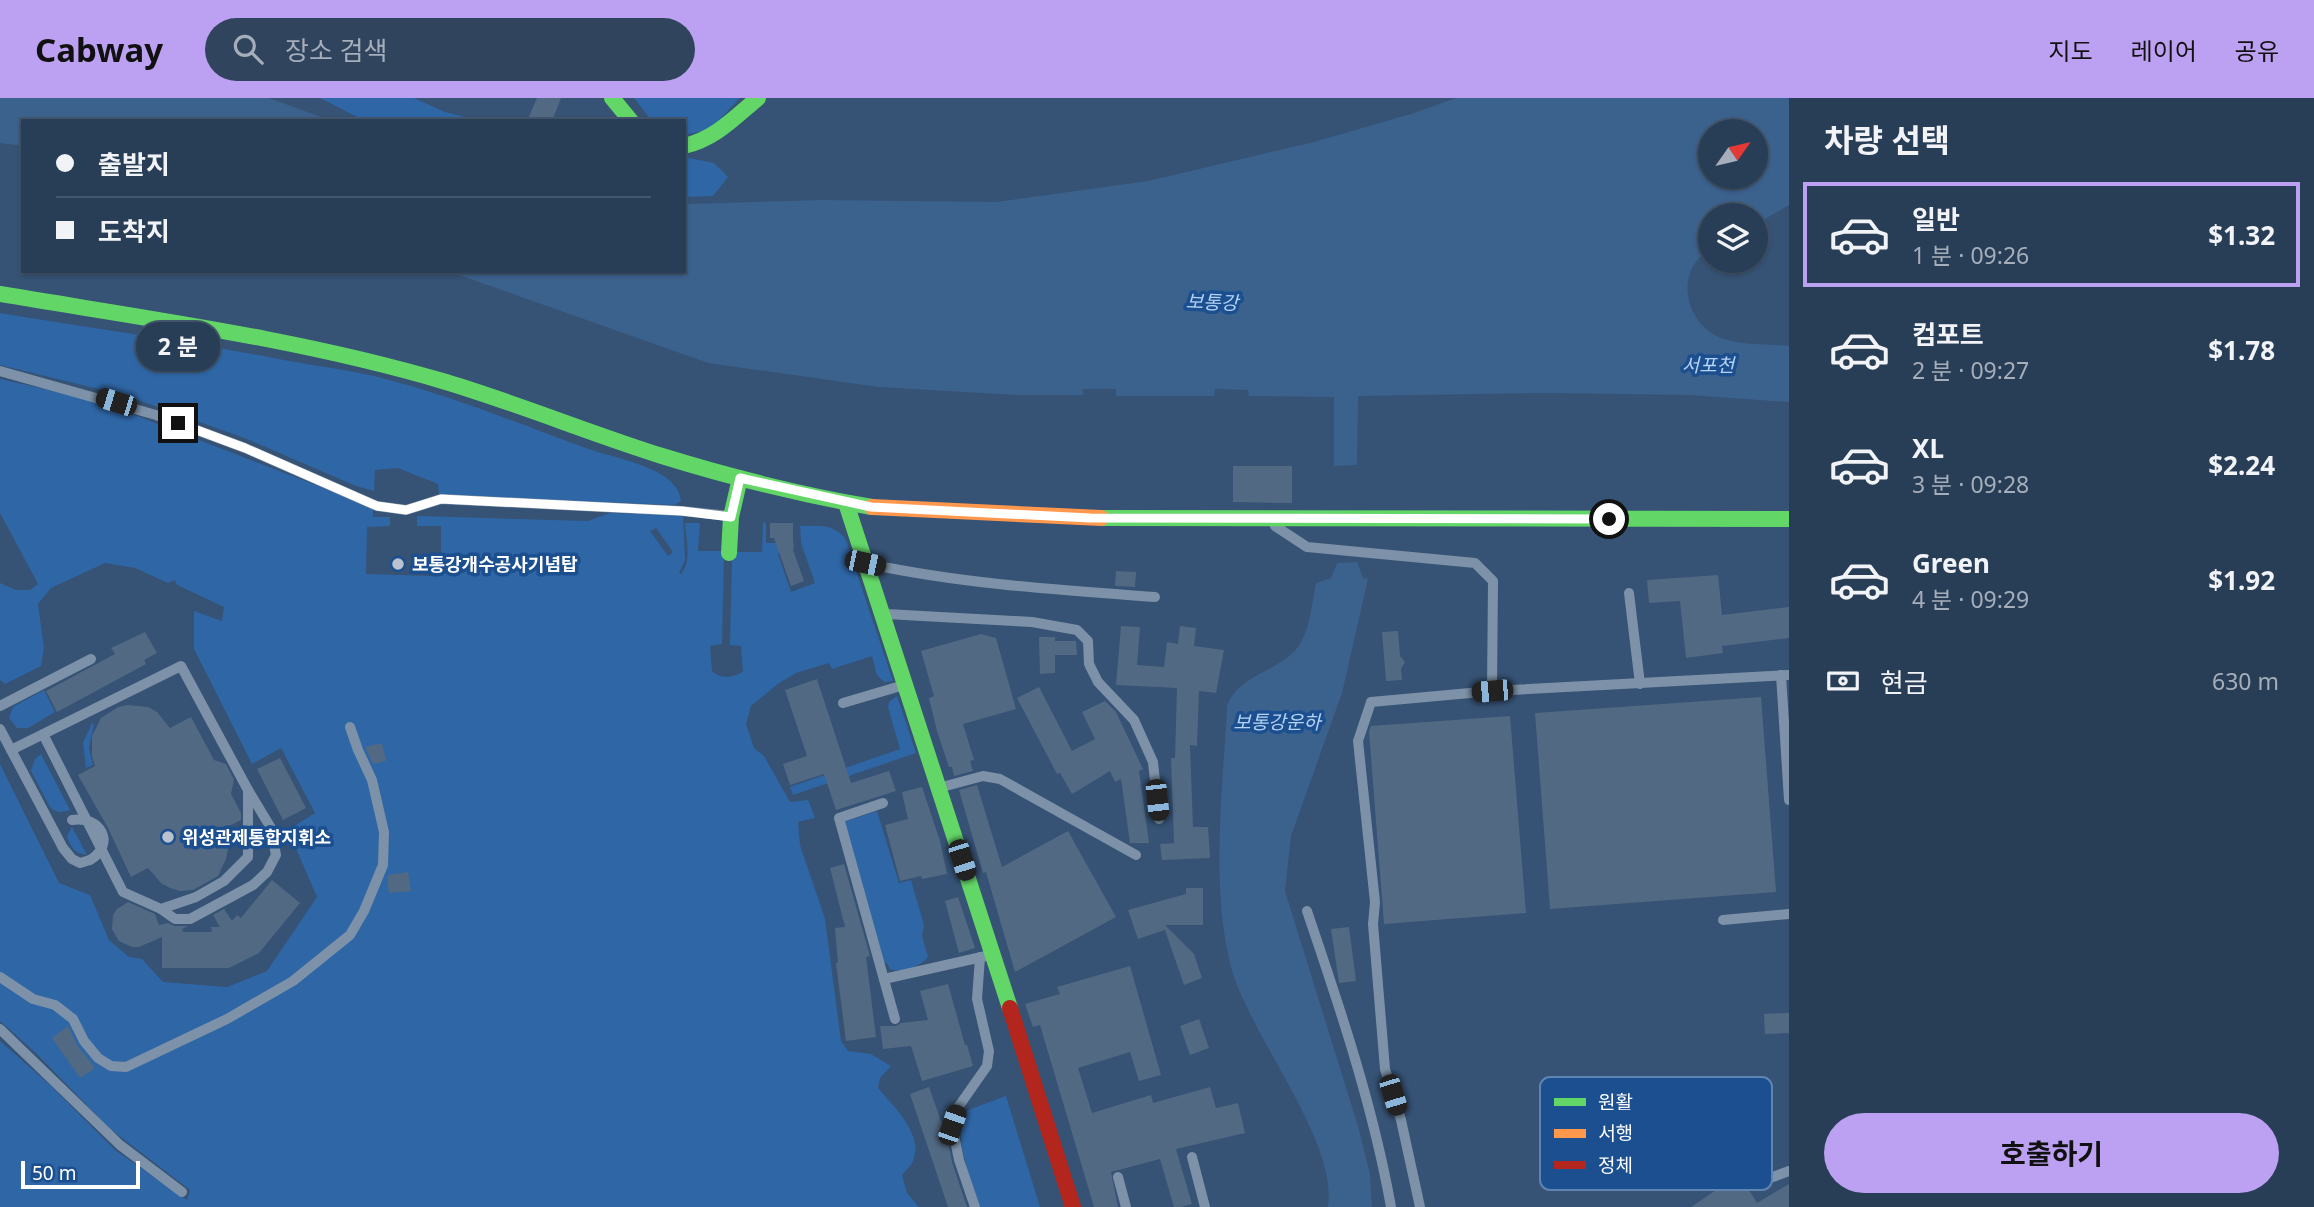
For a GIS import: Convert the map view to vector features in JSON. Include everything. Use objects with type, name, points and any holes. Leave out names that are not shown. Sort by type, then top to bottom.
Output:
[{"type":"main road","points":[[612,98],[629,119]]},
{"type":"main road","points":[[686,146],[703,143],[729,125],[758,98]]},
{"type":"main road","points":[[0,294],[213,330],[372,362],[446,382],[660,455],[740,478],[871,507],[1090,518],[1789,519]]},
{"type":"main road","points":[[729,553],[731,517],[740,478]]},
{"type":"main road","points":[[846,503],[938,788],[987,956],[1073,1207]]},
{"type":"lane","points":[[0,371],[156,415],[245,448],[377,506],[406,510],[441,499],[682,511],[731,517]]},
{"type":"lane","points":[[1263,517],[1307,547],[1475,563],[1493,581],[1492,691]]},
{"type":"lane","points":[[865,563],[913,573],[1062,591],[1155,597]]},
{"type":"lane","points":[[1629,593],[1640,684]]},
{"type":"lane","points":[[882,613],[1032,622],[1077,630],[1088,641],[1089,664],[1098,682],[1134,720],[1153,762],[1159,819]]},
{"type":"lane","points":[[0,706],[91,659]]},
{"type":"lane","points":[[11,750],[43,734],[181,666],[271,828],[276,856],[267,872],[253,885],[190,919],[175,919],[161,909],[124,892],[43,734]]},
{"type":"lane","points":[[1420,1207],[1401,1120],[1385,1069],[1373,924],[1374,902],[1358,741],[1371,702],[1492,691],[1785,675],[1789,800]]},
{"type":"lane","points":[[843,703],[905,685]]},
{"type":"lane","points":[[0,977],[33,999],[55,1005],[73,1019],[84,1041],[98,1058],[111,1066],[126,1067],[227,1019],[293,981],[350,935],[364,911],[383,865],[384,832],[379,803],[350,727]]},
{"type":"lane","points":[[0,729],[63,848],[72,859],[80,863],[90,860],[104,848],[104,839],[98,827],[91,821],[83,818],[72,820],[54,828]]},
{"type":"lane","points":[[938,788],[983,776],[1000,779],[1136,855]]},
{"type":"lane","points":[[161,909],[197,897],[224,881],[248,857],[248,790]]},
{"type":"lane","points":[[883,803],[839,818],[895,1019]]},
{"type":"lane","points":[[1307,911],[1346,1026],[1391,1207]]},
{"type":"lane","points":[[1723,920],[1789,914]]},
{"type":"lane","points":[[884,979],[987,956],[977,999],[989,1051],[987,1066],[959,1106],[952,1125],[959,1160],[975,1207]]},
{"type":"lane","points":[[0,1029],[120,1145],[182,1192]]},
{"type":"lane","points":[[1192,1157],[1205,1207]]},
{"type":"lane","points":[[1772,1177],[1789,1171]]},
{"type":"lane","points":[[1118,1177],[1126,1207]]},
{"type":"shaded area","points":[[320,98],[414,98],[445,112],[473,119],[361,119]]},
{"type":"shaded area","points":[[634,98],[740,98],[711,129],[686,135],[686,119],[650,119]]},
{"type":"shaded area","points":[[686,157],[714,163],[728,177],[713,196],[686,197]]},
{"type":"shaded area","points":[[0,313],[356,372],[405,384],[644,466],[669,480],[677,489],[681,501],[674,505],[439,495],[438,484],[398,468],[375,470],[374,491],[356,486],[247,439],[127,396],[0,365]]},
{"type":"shaded area","points":[[0,379],[98,401],[373,507],[373,517],[390,517],[390,526],[367,527],[366,574],[433,576],[441,560],[441,526],[417,526],[417,516],[588,521],[610,513],[683,515],[685,560],[679,573],[684,569],[687,556],[685,523],[700,523],[698,551],[724,551],[722,644],[710,646],[712,671],[727,677],[743,672],[741,646],[730,645],[732,552],[762,552],[763,522],[766,523],[766,543],[794,543],[794,549],[778,554],[791,592],[815,583],[801,543],[800,526],[824,526],[840,533],[845,538],[893,681],[884,682],[877,675],[872,656],[832,669],[829,663],[796,673],[779,683],[751,706],[746,724],[754,748],[764,756],[790,802],[808,800],[815,818],[798,822],[800,845],[825,919],[841,1041],[848,1051],[871,1054],[891,1066],[880,1078],[878,1088],[911,1131],[915,1151],[913,1161],[902,1175],[907,1193],[919,1207],[0,1207],[0,1041],[50,1085],[115,1150],[187,1200],[190,1190],[109,1128],[37,1054],[0,1021],[0,764],[59,883],[90,895],[109,940],[129,957],[142,959],[163,982],[227,987],[267,971],[317,897],[288,830],[315,813],[281,748],[252,764],[194,649],[194,611],[222,621],[224,607],[177,585],[175,580],[168,583],[135,568],[105,563],[51,588],[38,604],[44,648],[41,666],[5,684],[0,680],[0,583],[16,590],[30,590],[38,584],[0,513]],"holes":[[[656,528],[673,552],[668,556],[650,531]]]},
{"type":"shaded area","points":[[44,690],[55,712],[28,728],[17,728],[9,718],[13,707]]},
{"type":"shaded area","points":[[897,696],[916,753],[793,795],[790,787],[900,749],[888,707],[889,702]]},
{"type":"shaded area","points":[[92,723],[94,725],[89,748],[93,765],[86,768],[83,743]]},
{"type":"shaded area","points":[[41,754],[70,810],[57,812],[50,807],[31,771],[35,759]]},
{"type":"shaded area","points":[[877,811],[899,883],[911,880],[924,925],[922,936],[928,957],[920,964],[905,970],[890,969],[887,963],[880,961],[844,822]]},
{"type":"shaded area","points":[[72,827],[87,855],[79,853],[70,844],[67,836]]},
{"type":"shaded area","points":[[1006,1096],[1040,1207],[980,1207],[968,1171],[962,1144],[963,1119],[968,1110]]},
{"type":"water","points":[[0,98],[269,98],[327,119],[21,119],[21,146],[0,143]]},
{"type":"water","points":[[1456,98],[1789,98],[1789,205],[1768,217],[1768,203],[1698,203],[1698,259],[1691,271],[1688,298],[1700,323],[1711,333],[1739,342],[1789,346],[1789,402],[1688,395],[1547,393],[1358,396],[1357,465],[1334,466],[1334,397],[1249,396],[1248,390],[1215,389],[1214,396],[1116,396],[1116,389],[1083,389],[1083,395],[1017,395],[878,387],[708,363],[454,273],[686,273],[686,204],[822,200],[996,202],[1148,181],[1314,142]]},
{"type":"water","name":"보통강운하","points":[[1357,562],[1363,578],[1368,579],[1342,693],[1291,836],[1285,891],[1358,1126],[1370,1174],[1372,1207],[1328,1207],[1327,1180],[1320,1151],[1307,1120],[1241,995],[1231,967],[1221,904],[1221,804],[1227,706],[1233,695],[1251,679],[1284,660],[1301,642],[1309,621],[1316,583],[1331,578],[1337,563]]},
{"type":"building","points":[[537,98],[561,98],[553,119],[528,119]]},
{"type":"building","points":[[1233,466],[1292,466],[1292,503],[1233,502]]},
{"type":"building","points":[[770,523],[793,523],[793,550],[804,581],[791,586],[774,538],[770,538]]},
{"type":"building","points":[[1116,571],[1136,572],[1135,587],[1115,586]]},
{"type":"building","points":[[1718,575],[1722,615],[1789,607],[1789,638],[1722,646],[1723,653],[1686,658],[1680,601],[1649,603],[1647,580]]},
{"type":"building","points":[[1121,626],[1140,627],[1137,665],[1164,667],[1167,642],[1178,644],[1180,626],[1196,628],[1194,646],[1224,650],[1216,693],[1199,691],[1197,746],[1190,745],[1193,827],[1208,827],[1210,858],[1162,860],[1160,844],[1174,843],[1171,758],[1175,758],[1177,688],[1116,685]]},
{"type":"building","points":[[1398,631],[1400,656],[1405,662],[1401,669],[1402,680],[1386,681],[1382,632]]},
{"type":"building","points":[[145,632],[157,653],[144,660],[146,664],[57,712],[46,691],[115,654],[111,648]]},
{"type":"building","points":[[981,634],[996,638],[1016,709],[963,724],[974,760],[970,761],[973,771],[954,776],[937,731],[929,698],[934,696],[921,651]]},
{"type":"building","points":[[1039,637],[1055,637],[1055,641],[1076,641],[1077,655],[1055,655],[1055,673],[1040,674]]},
{"type":"building","points":[[817,679],[851,783],[889,771],[896,791],[836,810],[824,774],[790,785],[783,764],[807,756],[785,690]]},
{"type":"building","points":[[1039,687],[1072,751],[1095,739],[1082,712],[1105,701],[1116,712],[1143,769],[1139,771],[1149,843],[1130,843],[1121,779],[1115,782],[1110,771],[1072,794],[1060,773],[1057,774],[1017,698]]},
{"type":"building","points":[[1761,697],[1776,892],[1550,909],[1535,713]]},
{"type":"building","name":"위성관제통합지휘소","points":[[118,707],[148,707],[157,712],[170,728],[191,717],[214,760],[226,764],[234,780],[231,794],[241,813],[241,820],[223,829],[228,849],[218,876],[193,890],[180,891],[170,888],[161,883],[148,868],[131,877],[108,828],[78,775],[95,766],[92,736],[101,718]]},
{"type":"building","points":[[1510,716],[1526,913],[1384,924],[1369,731],[1371,726]]},
{"type":"building","points":[[382,743],[386,761],[373,764],[365,747]]},
{"type":"building","points":[[280,758],[306,808],[283,820],[257,769]]},
{"type":"building","points":[[977,785],[1002,867],[1068,831],[1116,917],[1015,972],[959,790]]},
{"type":"building","points":[[922,787],[940,841],[947,874],[900,881],[885,825],[908,819],[902,792]]},
{"type":"building","points":[[844,864],[870,956],[866,957],[876,1037],[846,1041],[836,963],[835,928],[845,927],[830,868]]},
{"type":"building","points":[[408,872],[411,891],[389,893],[387,875]]},
{"type":"building","points":[[272,880],[300,903],[259,953],[229,968],[162,968],[162,937],[139,947],[132,947],[119,941],[112,929],[113,915],[128,902],[155,914],[159,925],[168,923],[188,926],[182,929],[183,932],[212,932],[211,927],[220,927],[213,915],[224,909],[232,921],[237,915],[241,918]]},
{"type":"building","points":[[1186,888],[1203,888],[1203,925],[1165,925],[1194,954],[1202,978],[1184,985],[1165,930],[1138,939],[1128,910],[1186,894]]},
{"type":"building","points":[[958,897],[975,948],[959,953],[945,901]]},
{"type":"building","points":[[1349,927],[1356,981],[1339,983],[1331,929]]},
{"type":"building","points":[[1130,966],[1161,1075],[1139,1081],[1130,1052],[1078,1068],[1092,1113],[1151,1095],[1153,1103],[1210,1087],[1216,1108],[1238,1103],[1245,1133],[1176,1149],[1192,1204],[1181,1207],[1174,1207],[1160,1159],[1111,1172],[1118,1207],[1094,1207],[1040,1025],[1033,1027],[1025,1004],[1060,994],[1057,987]]},
{"type":"building","points":[[948,984],[973,1066],[922,1081],[911,1046],[883,1049],[880,1026],[928,1020],[920,991]]},
{"type":"building","points":[[1789,1013],[1789,1033],[1765,1034],[1764,1014]]},
{"type":"building","points":[[1199,1019],[1209,1048],[1190,1055],[1180,1026]]},
{"type":"building","points":[[68,1026],[77,1045],[95,1068],[80,1078],[52,1038]]},
{"type":"building","points":[[929,1087],[967,1207],[948,1207],[910,1094]]},
{"type":"building","points":[[1789,1184],[1789,1207],[1691,1207],[1716,1190],[1749,1190],[1757,1203]]},
{"type":"traffic: fast","points":[[612,98],[629,119]]},
{"type":"traffic: fast","points":[[686,145],[715,133],[758,98]]},
{"type":"traffic: fast","points":[[0,294],[224,331],[391,367],[446,382],[688,464],[793,491],[872,507]]},
{"type":"traffic: fast","points":[[729,553],[731,517],[740,478]]},
{"type":"traffic: fast","points":[[846,503],[1010,1008]]},
{"type":"traffic: fast","points":[[1101,518],[1789,519]]},
{"type":"traffic: slow","points":[[872,507],[1101,518]]},
{"type":"traffic: jam","points":[[1010,1008],[1073,1207]]},
{"type":"place","name":"보통강개수공사기념탑","points":[[398,564]]},
{"type":"place","name":"위성관제통합지휘소","points":[[168,837]]},
{"type":"route","points":[[178,423],[245,448],[377,506],[406,510],[441,499],[682,511],[731,517],[740,478],[871,507],[1090,518],[1609,519]]},
{"type":"water label","name":"보통강","points":[[1212,302]]},
{"type":"water label","name":"서포천","points":[[1708,365]]}]
